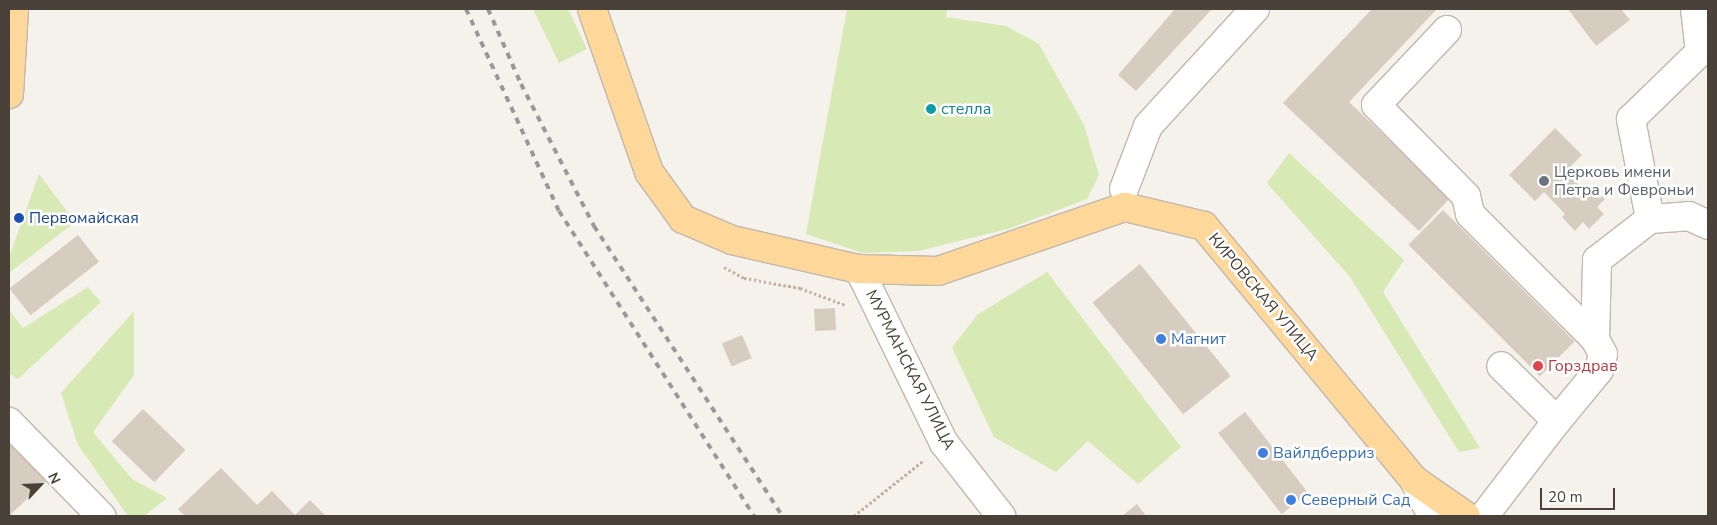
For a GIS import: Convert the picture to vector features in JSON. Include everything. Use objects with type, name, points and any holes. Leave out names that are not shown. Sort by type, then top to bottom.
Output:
[{"type":"main road","points":[[9,94],[14,9]]},
{"type":"main road","name":"КИРОВСКАЯ УЛИЦА","points":[[592,9],[649,172],[683,219],[732,240],[859,269],[938,271],[1125,208],[1204,226],[1414,480],[1466,516]]},
{"type":"street","points":[[1124,189],[1148,126],[1255,9]]},
{"type":"street","points":[[1650,219],[1631,119],[1704,57],[1695,9]]},
{"type":"street","points":[[1447,30],[1376,105],[1466,196],[1470,214],[1595,338],[1603,354],[1599,370],[1484,516]]},
{"type":"street","points":[[1595,338],[1597,260],[1650,219],[1689,216],[1708,225]]},
{"type":"street","name":"МУРМАНСКАЯ УЛИЦА","points":[[859,269],[944,443],[1001,516]]},
{"type":"street","points":[[1501,366],[1557,421]]},
{"type":"street","points":[[9,422],[101,516]]},
{"type":"street","points":[[1414,480],[1432,516]]},
{"type":"path","points":[[854,516],[917,465]]},
{"type":"green space","points":[[533,9],[568,9],[587,49],[559,63]]},
{"type":"green space","points":[[847,9],[947,9],[946,17],[1006,26],[1039,44],[1084,125],[1099,175],[1087,199],[1008,229],[918,251],[863,253],[806,234]]},
{"type":"green space","points":[[1289,153],[1404,260],[1383,292],[1480,448],[1459,452],[1350,277],[1267,183]]},
{"type":"green space","points":[[39,174],[75,222],[9,273],[9,257]]},
{"type":"green space","points":[[1047,272],[1181,447],[1138,484],[1088,441],[1056,472],[994,437],[952,348],[977,315]]},
{"type":"green space","points":[[88,287],[101,302],[18,379],[9,374],[9,310],[23,328]]},
{"type":"green space","points":[[134,311],[134,375],[93,432],[132,479],[167,498],[144,516],[128,516],[78,445],[61,393]]},
{"type":"building","points":[[1175,9],[1212,9],[1136,91],[1118,75]]},
{"type":"building","points":[[1372,9],[1437,9],[1349,102],[1450,198],[1419,231],[1283,103]]},
{"type":"building","points":[[1568,9],[1621,9],[1630,20],[1596,46]]},
{"type":"building","name":"Церковь имени Петра и Февроньи","points":[[1555,128],[1582,155],[1565,172],[1586,192],[1593,186],[1605,199],[1597,207],[1604,214],[1589,229],[1583,222],[1575,231],[1562,217],[1565,214],[1544,192],[1535,201],[1509,175]]},
{"type":"building","points":[[1443,210],[1575,342],[1540,376],[1408,245]]},
{"type":"building","points":[[78,235],[99,262],[30,315],[9,289]]},
{"type":"building","name":"Магнит","points":[[1140,264],[1231,376],[1183,414],[1093,302]]},
{"type":"building","points":[[835,308],[836,330],[815,331],[814,309]]},
{"type":"building","points":[[742,335],[752,358],[732,367],[722,344]]},
{"type":"building","points":[[143,409],[185,450],[154,482],[112,441]]},
{"type":"building","points":[[1245,412],[1308,493],[1282,514],[1218,433]]},
{"type":"building","points":[[9,436],[49,478],[9,516]]},
{"type":"building","points":[[221,468],[257,505],[272,491],[295,515],[310,500],[326,516],[185,516],[178,509]]},
{"type":"building","points":[[1137,504],[1146,516],[1122,516]]},
{"type":"railway","points":[[466,9],[559,211],[754,516]]},
{"type":"railway","points":[[488,9],[521,84],[594,226],[782,516]]},
{"type":"place","name":"стелла","points":[[931,109]]},
{"type":"place","name":"Церковь имени Петра и Февроньи","points":[[1544,181]]},
{"type":"place","name":"Первомайская","points":[[19,218]]},
{"type":"place","name":"Магнит","points":[[1161,339]]},
{"type":"place","name":"Горздрав","points":[[1538,366]]},
{"type":"place","name":"Вайлдберриз","points":[[1263,453]]},
{"type":"place","name":"Северный Сад","points":[[1291,500]]}]
